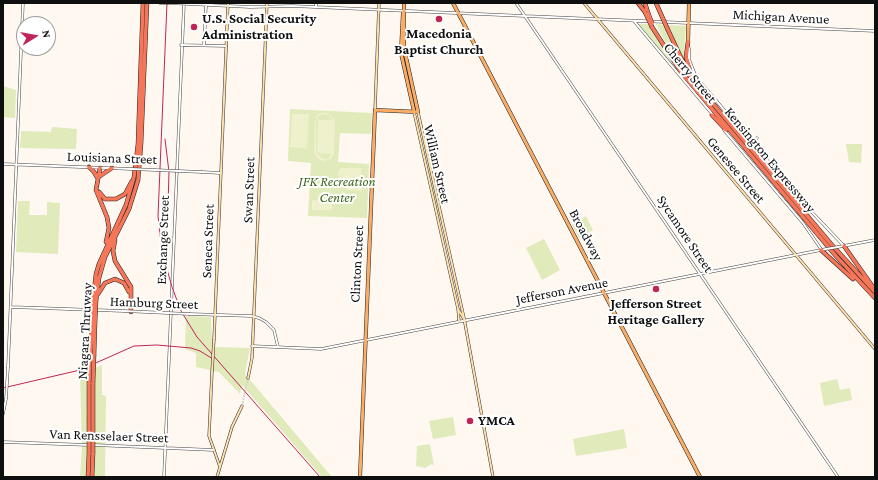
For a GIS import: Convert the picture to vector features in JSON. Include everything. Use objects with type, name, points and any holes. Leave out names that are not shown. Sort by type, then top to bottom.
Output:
[{"type":"highway","name":"Niagara Thruway","points":[[92,477],[91,383],[96,274],[106,245],[126,205],[134,177],[140,122],[143,3]]},
{"type":"highway","name":"Niagara Thruway","points":[[95,300],[101,268],[129,209],[137,185],[147,3]]},
{"type":"highway","points":[[638,3],[646,13]]},
{"type":"highway","points":[[644,3],[646,13]]},
{"type":"highway","points":[[656,3],[684,66],[697,84]]},
{"type":"highway","name":"Kensington Expressway","points":[[646,13],[655,31],[678,68],[754,160],[861,285],[875,298]]},
{"type":"highway","points":[[688,42],[687,63],[690,74],[697,84]]},
{"type":"highway","name":"Kensington Expressway","points":[[697,84],[836,250],[875,291]]},
{"type":"highway","points":[[725,112],[748,144]]},
{"type":"highway","points":[[712,115],[754,160]]},
{"type":"highway","points":[[89,167],[98,177],[99,194],[105,199],[116,199],[125,194],[134,177]]},
{"type":"highway","points":[[100,168],[96,190],[106,211],[108,222],[106,245]]},
{"type":"highway","points":[[98,177],[112,168]]},
{"type":"highway","points":[[116,235],[113,250],[115,261],[128,280],[130,291],[128,311]]},
{"type":"highway","points":[[844,246],[875,291]]},
{"type":"highway","points":[[824,250],[861,285]]},
{"type":"highway","points":[[95,300],[103,285],[112,279],[123,281],[130,291]]},
{"type":"highway","name":"Niagara Thruway","points":[[88,477],[91,453]]},
{"type":"main road","name":"Clinton Street","points":[[360,477],[379,3]]},
{"type":"main road","name":"William Street","points":[[404,3],[404,48],[465,320],[493,477]]},
{"type":"main road","name":"Broadway","points":[[452,3],[700,477]]},
{"type":"main road","name":"Genesee Street","points":[[584,3],[795,256],[875,349]]},
{"type":"main road","points":[[688,42],[689,3]]},
{"type":"main road","name":"Seneca Street","points":[[220,467],[209,436],[228,4]]},
{"type":"main road","name":"Swan Street","points":[[248,378],[254,317],[267,4]]},
{"type":"main road","name":"William Street","points":[[404,11],[402,53],[458,309],[465,320]]},
{"type":"main road","points":[[375,110],[418,112]]},
{"type":"main road","points":[[458,309],[459,321]]},
{"type":"main road","points":[[217,477],[232,427],[242,406]]},
{"type":"street","points":[[3,414],[6,399],[8,367],[23,3]]},
{"type":"street","name":"Michigan Avenue","points":[[160,3],[206,5],[292,4],[316,7],[875,32]]},
{"type":"street","name":"Exchange Street","points":[[164,477],[181,45],[184,3]]},
{"type":"street","name":"Sycamore Street","points":[[516,3],[838,477]]},
{"type":"street","points":[[204,45],[206,5]]},
{"type":"street","name":"Cherry Street","points":[[634,21],[824,250]]},
{"type":"street","points":[[688,42],[692,68],[696,77],[807,207],[844,246]]},
{"type":"street","points":[[181,45],[226,46]]},
{"type":"street","points":[[754,144],[757,138]]},
{"type":"street","name":"Louisiana Street","points":[[3,164],[220,173]]},
{"type":"street","name":"Jefferson Avenue","points":[[252,346],[320,349],[604,292],[875,240]]},
{"type":"street","name":"Hamburg Street","points":[[10,307],[254,317],[266,322],[272,328],[277,337],[278,347]]},
{"type":"street","name":"Van Rensselaer Street","points":[[3,442],[214,450]]},
{"type":"green space","points":[[638,24],[649,24],[680,75],[641,28]]},
{"type":"green space","points":[[656,24],[664,25],[686,74],[672,56]]},
{"type":"green space","points":[[667,25],[686,26],[684,52],[687,68]]},
{"type":"green space","points":[[3,86],[16,90],[15,118],[3,117]]},
{"type":"green space","name":"JFK Recreation Center","points":[[290,109],[372,113],[371,134],[340,133],[338,162],[369,164],[367,218],[308,216],[311,163],[288,161]]},
{"type":"green space","points":[[322,112],[330,114],[335,122],[334,153],[331,159],[323,161],[317,158],[314,153],[315,121],[317,115]],"holes":[[[322,114],[329,115],[332,120],[318,120],[317,153],[331,154],[328,159],[323,159],[316,153],[316,121]]]},
{"type":"green space","points":[[292,114],[309,114],[307,149],[290,147]]},
{"type":"green space","points":[[417,115],[421,126],[441,222],[439,221]]},
{"type":"green space","points":[[52,127],[77,129],[76,149],[20,148],[21,131],[51,132]]},
{"type":"green space","points":[[846,144],[862,144],[861,163],[849,162]]},
{"type":"green space","points":[[341,168],[361,168],[362,191],[348,190],[344,187],[339,179],[338,173]]},
{"type":"green space","points":[[312,200],[332,201],[332,210],[312,210]]},
{"type":"green space","points":[[18,201],[30,201],[29,215],[47,215],[47,202],[60,203],[58,254],[16,252]]},
{"type":"green space","points":[[586,216],[593,230],[579,238],[572,224]]},
{"type":"green space","points":[[544,239],[560,270],[542,280],[526,248]]},
{"type":"green space","points":[[186,316],[211,317],[212,345],[216,347],[250,348],[245,374],[332,477],[322,477],[242,385],[240,394],[219,372],[196,367],[196,353],[185,349]]},
{"type":"green space","points":[[102,365],[102,395],[106,396],[105,477],[80,477],[82,447],[80,375]]},
{"type":"green space","points":[[837,379],[840,390],[850,388],[852,400],[824,406],[820,383]]},
{"type":"green space","points":[[453,417],[456,435],[433,439],[429,421]]},
{"type":"green space","points":[[624,429],[627,448],[576,456],[573,439]]},
{"type":"green space","points":[[430,444],[434,466],[432,464],[425,468],[416,466],[417,446]]},
{"type":"tunnel","points":[[242,406],[248,378]]},
{"type":"railway","points":[[167,3],[158,216],[162,251],[172,287],[181,311],[197,337],[320,477]]},
{"type":"railway","points":[[165,139],[169,172],[168,206]]},
{"type":"railway","points":[[3,388],[80,370],[134,346],[157,345],[191,348],[200,351],[213,359]]},
{"type":"place","name":"Macedonia Baptist Church","points":[[439,19]]},
{"type":"place","name":"U.S. Social Security Administration","points":[[194,27]]},
{"type":"place","name":"Jefferson Street Heritage Gallery","points":[[656,289]]},
{"type":"place","name":"YMCA","points":[[470,421]]}]
